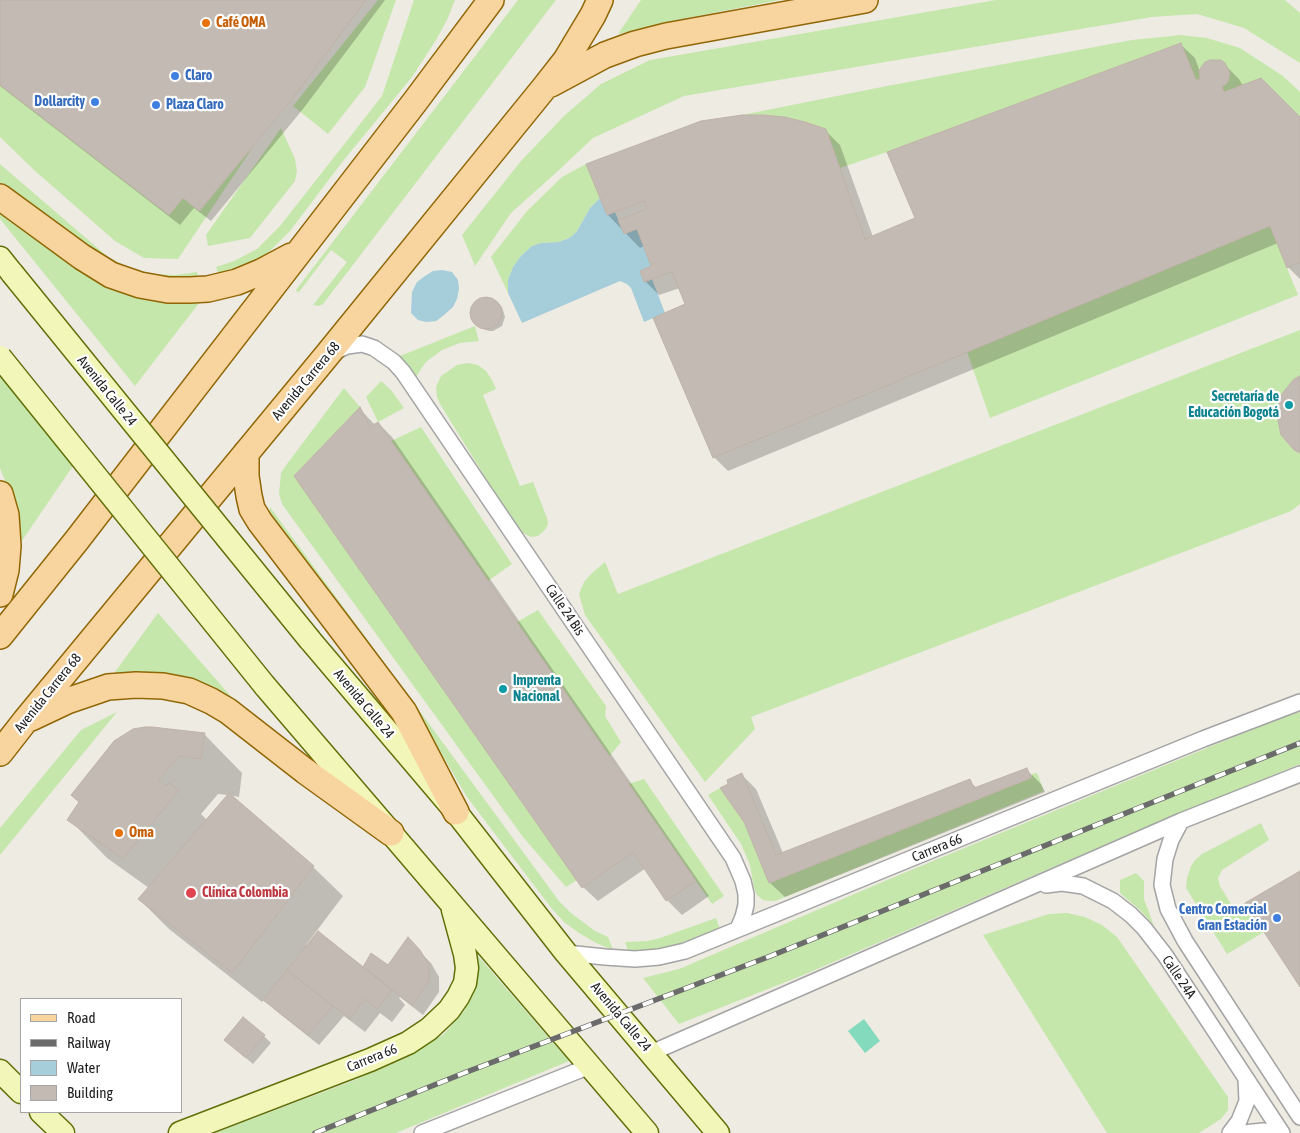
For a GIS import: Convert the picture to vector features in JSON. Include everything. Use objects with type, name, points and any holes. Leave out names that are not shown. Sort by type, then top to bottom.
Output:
[{"type":"main road","points":[[454,50],[467,0]]},
{"type":"main road","points":[[0,636],[77,540],[408,111],[491,0]]},
{"type":"main road","name":"Avenida Carrera 68","points":[[0,753],[544,88],[566,60],[600,0]]},
{"type":"main road","points":[[544,88],[606,55],[635,44],[666,36],[865,0]]},
{"type":"main road","points":[[0,198],[82,257],[111,275],[140,285],[168,290],[208,288],[237,282],[261,272],[299,251]]},
{"type":"main road","name":"Avenida Calle 24","points":[[6,265],[310,640],[456,812],[566,953],[718,1133]]},
{"type":"main road","points":[[0,357],[265,686],[647,1133]]},
{"type":"main road","points":[[246,453],[246,476],[252,509],[404,712],[456,812]]},
{"type":"main road","points":[[0,494],[6,516],[8,546],[6,570],[0,594]]},
{"type":"main road","points":[[25,721],[67,701],[108,687],[136,684],[163,686],[189,691],[228,711],[391,833]]},
{"type":"main road","name":"Carrera 66","points":[[180,1133],[370,1060],[408,1043],[430,1029],[449,1010],[465,983],[467,968],[465,954],[450,902]]},
{"type":"main road","points":[[0,1072],[20,1091]]},
{"type":"main road","points":[[42,1113],[63,1133]]},
{"type":"street","name":"Calle 24 Bis","points":[[328,354],[347,346],[362,344],[374,348],[394,362],[404,372],[733,858],[743,881],[746,894],[746,905],[738,929]]},
{"type":"street","name":"Carrera 66","points":[[566,953],[635,959],[659,957],[685,951],[1194,743],[1300,702]]},
{"type":"street","points":[[651,1054],[1181,821],[1300,774]]},
{"type":"street","name":"Calle 24A","points":[[1181,821],[1171,840],[1165,859],[1162,885],[1168,909],[1185,941],[1300,1117]]},
{"type":"street","name":"Calle 24A","points":[[1032,887],[1062,883],[1083,886],[1113,900],[1131,915],[1166,955],[1282,1133]]},
{"type":"street","points":[[422,1133],[590,1066]]},
{"type":"street","points":[[1230,1133],[1240,1122],[1247,1101],[1246,1078]]},
{"type":"street","points":[[1244,1133],[1263,1131],[1282,1133]]},
{"type":"green space","points":[[378,0],[396,0],[365,87],[328,134],[293,106]]},
{"type":"green space","points":[[414,0],[455,0],[436,40],[412,77],[343,161],[290,231],[263,258],[219,276],[216,267],[234,261],[257,249],[280,226],[382,96]]},
{"type":"green space","points":[[518,0],[556,0],[323,304],[319,306],[313,305],[347,262],[331,250],[299,292],[296,290]]},
{"type":"green space","points":[[641,0],[780,0],[666,22],[618,34]]},
{"type":"green space","points":[[996,0],[1285,0],[1300,13],[1300,63],[1244,28],[1197,14],[1152,17],[684,96],[593,138],[511,213],[475,266],[462,235],[521,161],[565,115],[601,84],[650,60]]},
{"type":"green space","points":[[1181,35],[1207,38],[1240,48],[1283,76],[1300,92],[1300,117],[1261,78],[1224,92],[1222,87],[1228,82],[1230,73],[1225,63],[1221,60],[1205,62],[1199,71],[1200,79],[1196,80],[1181,43],[840,168],[826,129],[785,117],[742,115],[1132,40]]},
{"type":"green space","points":[[0,85],[169,215],[183,198],[200,211],[255,144],[178,259],[144,258],[115,241],[34,170],[0,137]]},
{"type":"green space","points":[[281,128],[295,159],[297,171],[295,181],[250,238],[208,246],[206,235]]},
{"type":"green space","points":[[0,164],[108,257],[131,269],[155,274],[176,275],[197,272],[199,282],[129,276],[0,189]]},
{"type":"green space","points":[[586,164],[600,198],[590,208],[577,231],[572,236],[558,242],[541,243],[532,246],[521,256],[513,267],[508,280],[508,293],[491,257],[527,211],[562,177]]},
{"type":"green space","points":[[0,206],[46,239],[203,298],[135,386],[0,219]]},
{"type":"green space","points":[[1270,226],[1298,295],[990,418],[967,352]]},
{"type":"green space","points":[[475,326],[479,341],[460,343],[442,350],[426,362],[416,377],[400,356]]},
{"type":"green space","points":[[1300,330],[1300,376],[1294,379],[1281,395],[1277,415],[1281,435],[1294,450],[1300,453],[1300,504],[1291,511],[751,717],[755,729],[705,782],[585,615],[579,594],[584,582],[605,562],[618,594]]},
{"type":"green space","points":[[468,363],[478,365],[486,371],[496,389],[483,395],[520,486],[533,482],[548,524],[545,530],[538,536],[531,537],[523,533],[514,524],[437,397],[436,387],[441,376],[457,365]]},
{"type":"green space","points":[[0,371],[75,463],[19,545],[9,491],[0,468]]},
{"type":"green space","points":[[381,381],[391,390],[404,408],[378,422],[366,397]]},
{"type":"green space","points":[[344,388],[360,407],[294,476],[577,880],[566,887],[523,837],[282,504],[279,494],[281,473]]},
{"type":"green space","points":[[421,427],[512,564],[488,581],[391,441]]},
{"type":"green space","points":[[270,507],[559,901],[571,913],[595,931],[608,937],[613,950],[579,933],[564,922],[552,909],[467,797],[417,712],[268,520]]},
{"type":"green space","points":[[538,610],[606,706],[605,716],[621,742],[609,757],[517,622]]},
{"type":"green space","points":[[158,613],[234,700],[208,686],[112,676]]},
{"type":"green space","points":[[117,712],[0,855],[0,828],[81,730]]},
{"type":"green space","points":[[1300,712],[1300,764],[1102,846],[801,976],[679,1024],[643,978],[679,969],[899,875],[1270,722]]},
{"type":"green space","points":[[1037,773],[1044,791],[775,901],[763,900],[757,895],[750,865],[741,844],[708,795],[720,788],[744,822],[770,883],[1031,778],[1032,774]]},
{"type":"green space","points":[[644,779],[724,896],[712,904],[628,784]]},
{"type":"green space","points":[[1261,823],[1269,840],[1222,870],[1218,878],[1220,886],[1234,909],[1245,903],[1264,932],[1227,954],[1186,888],[1187,878],[1191,866],[1202,854]]},
{"type":"green space","points":[[1136,873],[1144,881],[1144,899],[1154,926],[1141,911],[1120,893],[1120,880]]},
{"type":"green space","points":[[1067,913],[1085,917],[1102,925],[1117,937],[1228,1097],[1228,1110],[1221,1119],[1199,1133],[1107,1133],[983,935],[1049,914]]},
{"type":"green space","points":[[716,918],[720,929],[675,945],[652,951],[629,953],[625,942],[648,941],[660,938]]},
{"type":"green space","points":[[478,956],[569,1061],[396,1133],[215,1133],[355,1080],[443,1035],[464,1011],[475,988],[479,967]]},
{"type":"green space","points":[[864,1019],[880,1041],[865,1053],[848,1031]]},
{"type":"water","points":[[600,198],[607,215],[615,212],[624,234],[637,229],[651,266],[640,272],[644,281],[652,279],[665,313],[644,322],[631,288],[620,281],[522,323],[508,293],[508,280],[513,267],[532,246],[541,243],[558,242],[572,236],[577,231],[590,208]]},
{"type":"water","points":[[433,271],[452,272],[458,280],[457,299],[453,307],[436,321],[426,322],[418,320],[411,313],[412,292],[417,282],[425,276]]},
{"type":"building","name":"Plaza Claro","points":[[0,0],[366,0],[293,98],[199,211],[183,198],[169,215],[0,85]]},
{"type":"building","points":[[1181,43],[1196,80],[1200,79],[1199,71],[1205,62],[1221,60],[1225,63],[1230,73],[1228,82],[1222,87],[1224,92],[1261,78],[1300,117],[1300,262],[1287,268],[1270,226],[713,458],[653,318],[685,304],[672,272],[644,282],[640,271],[651,266],[637,229],[624,234],[618,220],[647,209],[644,201],[607,215],[586,164],[701,121],[742,115],[763,115],[785,117],[805,122],[826,129],[865,239],[915,218],[887,152]]},
{"type":"building","points":[[486,297],[492,298],[497,302],[501,307],[501,319],[497,324],[492,328],[486,329],[480,328],[475,324],[471,319],[470,313],[471,307],[475,302],[480,298]]},
{"type":"building","name":"Secretaría de Educación Bogotá","points":[[1300,376],[1300,453],[1294,450],[1281,435],[1277,415],[1281,395],[1294,379]]},
{"type":"building","name":"Imprenta Nacional","points":[[360,407],[370,427],[378,422],[696,881],[666,901],[633,852],[582,888],[294,476]]},
{"type":"building","points":[[145,727],[205,733],[201,759],[179,756],[159,780],[166,785],[169,783],[179,790],[123,859],[67,820],[79,802],[71,795],[114,741],[133,729]]},
{"type":"building","points":[[1027,768],[1031,778],[769,883],[744,822],[720,788],[728,784],[727,780],[742,773],[776,855],[970,779],[974,788]]},
{"type":"building","points":[[229,793],[314,866],[232,973],[138,899]]},
{"type":"building","name":"Centro Comercial Gran Estación","points":[[1300,871],[1300,987],[1245,903]]},
{"type":"building","points":[[318,931],[392,990],[377,1009],[365,999],[350,1019],[287,970]]},
{"type":"building","points":[[408,937],[420,950],[429,965],[429,981],[412,1005],[363,967],[371,953],[388,965]]},
{"type":"building","points":[[287,970],[333,1006],[308,1035],[263,1000]]},
{"type":"building","points":[[243,1017],[265,1035],[246,1058],[224,1040]]},
{"type":"railway","points":[[315,1133],[464,1073],[768,957],[1300,743]]},
{"type":"place","name":"Café OMA","points":[[206,23]]},
{"type":"place","name":"Claro","points":[[175,76]]},
{"type":"place","name":"Dollarcity","points":[[95,102]]},
{"type":"place","name":"Plaza Claro","points":[[156,105]]},
{"type":"place","name":"Secretaría de Educación Bogotá","points":[[1289,405]]},
{"type":"place","name":"Imprenta Nacional","points":[[503,689]]},
{"type":"place","name":"Oma","points":[[119,833]]},
{"type":"place","name":"Clínica Colombia","points":[[191,893]]},
{"type":"place","name":"Centro Comercial Gran Estación","points":[[1277,918]]}]
